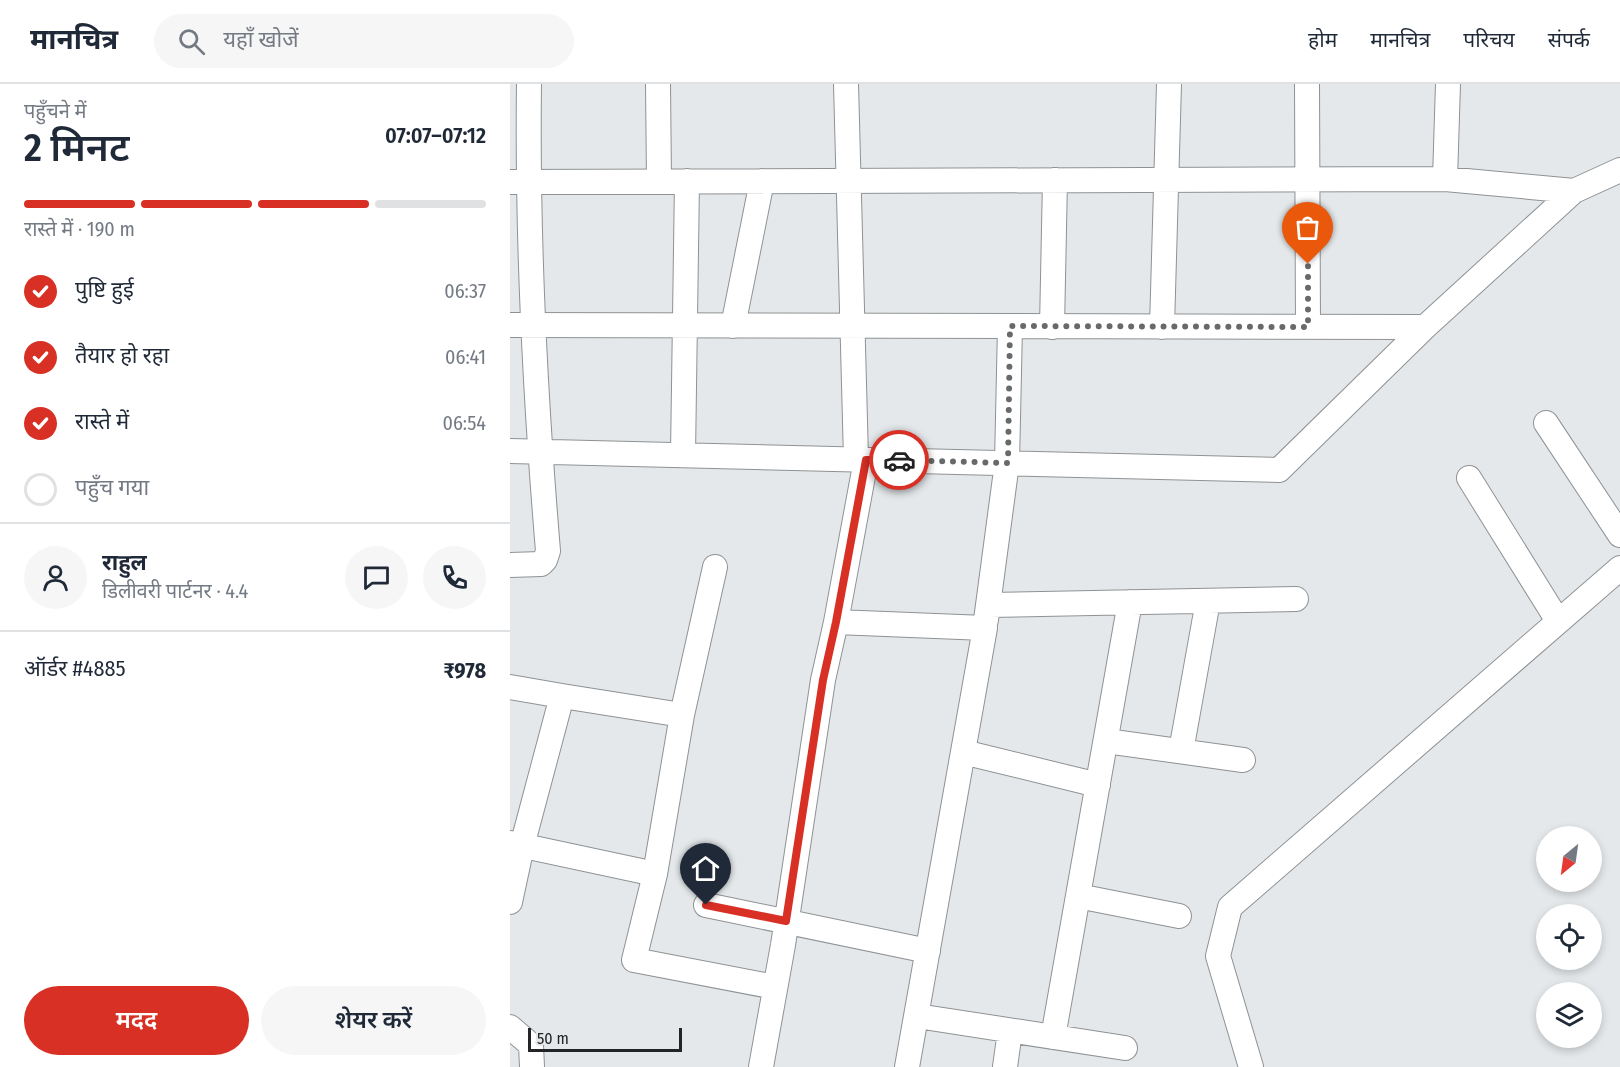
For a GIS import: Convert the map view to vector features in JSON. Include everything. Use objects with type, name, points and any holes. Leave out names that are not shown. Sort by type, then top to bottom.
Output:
[{"type":"street","points":[[510,565],[541,564],[548,551],[540,452],[534,325],[519,182],[529,84]]},
{"type":"street","points":[[658,84],[659,181]]},
{"type":"street","points":[[761,1067],[861,460],[853,326],[846,84]]},
{"type":"street","points":[[1162,327],[1168,84]]},
{"type":"street","points":[[1307,84],[1308,327]]},
{"type":"street","points":[[1445,179],[1448,84]]},
{"type":"street","points":[[510,451],[1279,470],[1425,327],[1574,191],[1620,170]]},
{"type":"street","points":[[519,182],[1445,179],[1574,191]]},
{"type":"street","points":[[1052,327],[1054,180]]},
{"type":"street","points":[[683,455],[687,181]]},
{"type":"street","points":[[733,326],[762,181]]},
{"type":"street","points":[[510,325],[1425,327]]},
{"type":"street","points":[[907,1067],[985,628],[1008,463],[1010,326]]},
{"type":"street","points":[[1546,423],[1620,535]]},
{"type":"street","points":[[1469,478],[1558,621]]},
{"type":"street","points":[[715,567],[682,715],[655,874],[634,960],[775,987]]},
{"type":"street","points":[[1251,1067],[1218,956],[1230,907],[1620,568]]},
{"type":"street","points":[[988,604],[1296,599]]},
{"type":"street","points":[[1181,751],[1208,601]]},
{"type":"street","points":[[1053,1037],[1130,602]]},
{"type":"street","points":[[836,622],[985,628]]},
{"type":"street","points":[[510,687],[682,715]]},
{"type":"street","points":[[510,902],[516,845],[562,696]]},
{"type":"street","points":[[1106,741],[1243,760]]},
{"type":"street","points":[[963,752],[1098,785]]},
{"type":"street","points":[[516,845],[655,874]]},
{"type":"street","points":[[1078,896],[1179,916]]},
{"type":"street","points":[[706,905],[928,951]]},
{"type":"street","points":[[917,1016],[1125,1048]]},
{"type":"street","points":[[510,1027],[531,1045],[532,1067]]},
{"type":"street","points":[[1005,1067],[1010,1031]]},
{"type":"way so far","points":[[899,460],[1008,463],[1010,326],[1308,327],[1308,264]]},
{"type":"route","points":[[706,905],[786,921],[823,680],[866,460],[899,460]]}]
